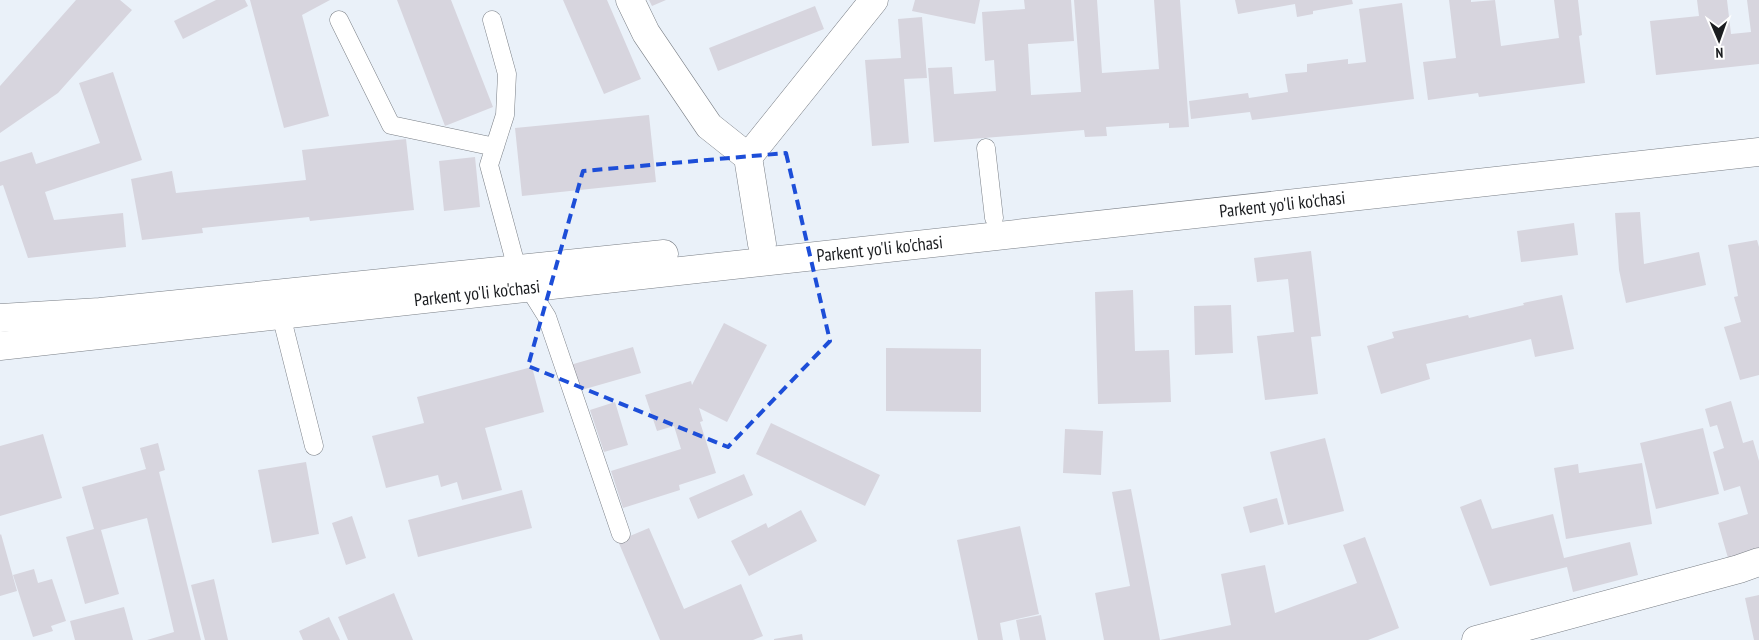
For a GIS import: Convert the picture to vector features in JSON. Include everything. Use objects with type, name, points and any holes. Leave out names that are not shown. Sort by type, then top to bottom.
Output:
[{"type":"street","points":[[630,0],[646,33],[709,126],[748,157],[762,244]]},
{"type":"street","points":[[843,0],[851,26]]},
{"type":"street","points":[[748,157],[851,26],[874,0]]},
{"type":"street","name":"Parkent yo'li ko'chasi","points":[[0,346],[281,315],[762,244],[1759,133]]},
{"type":"street","name":"Parkent yo'li ko'chasi","points":[[0,318],[100,312],[523,278],[1759,152]]},
{"type":"street","points":[[1476,640],[1759,562]]},
{"type":"lane","points":[[339,20],[391,125],[495,147]]},
{"type":"lane","points":[[492,20],[507,74],[505,115],[489,165],[523,278],[547,317],[621,534]]},
{"type":"lane","points":[[986,148],[994,218]]},
{"type":"lane","points":[[281,315],[314,446]]},
{"type":"highlighted area","points":[[786,153],[830,341],[728,447],[528,366],[583,171]]},
{"type":"building","points":[[76,0],[120,0],[132,10],[58,93],[0,133],[0,86]]},
{"type":"building","points":[[216,0],[245,0],[248,6],[183,39],[174,21]]},
{"type":"building","points":[[250,0],[330,0],[302,15],[329,116],[284,128]]},
{"type":"building","points":[[397,0],[451,0],[493,107],[445,126]]},
{"type":"building","points":[[563,0],[607,0],[641,79],[604,94]]},
{"type":"building","points":[[649,0],[666,0],[652,6]]},
{"type":"building","points":[[915,0],[980,0],[975,24],[912,11]]},
{"type":"building","points":[[1024,0],[1071,0],[1074,41],[1028,44],[1031,95],[1081,92],[1074,0],[1097,0],[1102,73],[1159,69],[1154,0],[1180,0],[1189,127],[1169,128],[1169,123],[1106,127],[1107,136],[1085,137],[1084,130],[934,142],[928,68],[952,67],[954,94],[996,91],[994,60],[985,61],[982,12],[1025,9]]},
{"type":"building","points":[[1235,0],[1352,0],[1353,4],[1313,11],[1313,14],[1297,17],[1295,4],[1238,14]]},
{"type":"building","points":[[1449,0],[1471,0],[1471,2],[1495,0],[1501,46],[1559,38],[1554,0],[1578,0],[1582,35],[1579,36],[1585,83],[1479,97],[1478,93],[1428,100],[1423,62],[1456,58]]},
{"type":"building","points":[[1697,0],[1727,0],[1731,34],[1751,32],[1747,0],[1759,0],[1759,64],[1656,75],[1650,21],[1699,16]]},
{"type":"building","points":[[1402,3],[1414,99],[1252,120],[1250,112],[1191,119],[1189,101],[1248,93],[1249,98],[1288,92],[1285,74],[1307,72],[1307,64],[1348,59],[1348,64],[1366,62],[1359,9]]},
{"type":"building","points":[[815,6],[824,29],[718,71],[709,48]]},
{"type":"building","points":[[922,17],[927,78],[904,79],[909,143],[872,146],[865,60],[901,58],[898,19]]},
{"type":"building","points":[[113,72],[142,160],[45,192],[54,220],[123,213],[126,247],[28,258],[3,185],[0,186],[0,162],[32,152],[36,164],[100,143],[79,83]]},
{"type":"building","points":[[649,115],[656,182],[522,196],[515,128]]},
{"type":"building","points":[[406,139],[414,210],[310,221],[309,217],[202,228],[203,233],[142,240],[131,179],[172,171],[176,193],[306,180],[302,150]]},
{"type":"building","points":[[475,157],[480,207],[444,211],[439,161]]},
{"type":"building","points":[[1640,212],[1644,264],[1699,252],[1706,285],[1626,303],[1619,270],[1615,213]]},
{"type":"building","points":[[1574,223],[1578,255],[1521,262],[1517,231]]},
{"type":"building","points":[[1757,240],[1759,247],[1759,375],[1740,380],[1724,327],[1741,322],[1734,297],[1738,296],[1728,245]]},
{"type":"building","points":[[1311,251],[1321,336],[1311,337],[1318,394],[1265,400],[1257,336],[1294,332],[1288,279],[1257,282],[1254,258]]},
{"type":"building","points":[[1133,290],[1135,351],[1169,350],[1171,402],[1098,404],[1095,292]]},
{"type":"building","points":[[1562,295],[1574,349],[1535,357],[1531,339],[1426,364],[1430,379],[1381,394],[1367,346],[1394,338],[1392,332],[1468,315],[1469,318],[1524,305],[1523,303]]},
{"type":"building","points":[[1231,305],[1233,353],[1195,355],[1194,306]]},
{"type":"building","points":[[724,323],[767,345],[727,422],[699,408],[703,421],[700,422],[716,473],[679,485],[680,490],[623,508],[611,471],[681,449],[674,426],[657,431],[645,395],[691,381],[692,385]]},
{"type":"building","points":[[633,347],[641,373],[578,391],[570,365]]},
{"type":"building","points":[[886,348],[981,349],[981,412],[886,411]]},
{"type":"building","points":[[532,367],[544,412],[485,428],[502,490],[462,500],[457,482],[441,487],[438,475],[386,488],[372,436],[424,423],[417,397]]},
{"type":"building","points":[[1731,401],[1743,443],[1753,440],[1759,461],[1759,549],[1728,558],[1718,523],[1748,514],[1740,486],[1724,491],[1713,452],[1724,448],[1717,425],[1710,427],[1705,409]]},
{"type":"building","points":[[615,402],[628,445],[604,452],[590,410]]},
{"type":"building","points":[[771,423],[880,475],[865,506],[756,454]]},
{"type":"building","points":[[1703,428],[1719,494],[1656,509],[1640,443]]},
{"type":"building","points":[[1065,429],[1103,431],[1101,475],[1063,473]]},
{"type":"building","points":[[43,434],[62,498],[0,516],[0,446]]},
{"type":"building","points":[[1325,438],[1344,511],[1288,525],[1270,452]]},
{"type":"building","points":[[158,443],[165,470],[159,472],[201,640],[147,640],[174,632],[147,518],[101,530],[119,594],[85,604],[66,537],[94,529],[82,487],[146,469],[140,448]]},
{"type":"building","points":[[306,462],[319,534],[272,543],[258,470]]},
{"type":"building","points":[[1642,463],[1652,524],[1566,539],[1554,468],[1578,464],[1579,473]]},
{"type":"building","points":[[744,474],[753,495],[698,519],[689,498]]},
{"type":"building","points":[[1131,489],[1160,640],[1104,640],[1095,593],[1130,586],[1112,492]]},
{"type":"building","points":[[522,490],[532,528],[418,557],[408,520]]},
{"type":"building","points":[[1277,498],[1284,524],[1250,533],[1243,507]]},
{"type":"building","points":[[1481,499],[1492,529],[1553,514],[1564,558],[1630,542],[1638,575],[1573,592],[1567,567],[1490,586],[1460,507]]},
{"type":"building","points":[[801,510],[817,541],[749,576],[731,541],[766,523],[768,528]]},
{"type":"building","points":[[352,516],[366,558],[346,565],[332,523]]},
{"type":"building","points":[[1020,526],[1039,614],[1000,623],[1003,640],[978,640],[957,540]]},
{"type":"building","points":[[649,528],[684,609],[741,584],[763,636],[753,640],[660,640],[618,541]]},
{"type":"building","points":[[0,535],[17,591],[0,596]]},
{"type":"building","points":[[1365,537],[1399,628],[1368,640],[1160,640],[1231,625],[1221,574],[1265,565],[1275,613],[1357,583],[1343,545]]},
{"type":"building","points":[[34,569],[38,583],[52,579],[66,621],[51,626],[53,631],[33,637],[13,575]]},
{"type":"building","points":[[214,579],[228,640],[205,640],[191,585]]},
{"type":"building","points":[[394,593],[413,640],[348,640],[338,617]]},
{"type":"building","points":[[1759,595],[1759,640],[1754,640],[1745,598]]},
{"type":"building","points":[[124,607],[133,640],[75,640],[70,621]]},
{"type":"building","points":[[1041,615],[1046,640],[1020,640],[1016,620]]},
{"type":"building","points":[[329,617],[340,640],[303,640],[299,631]]},
{"type":"building","points":[[802,634],[803,640],[774,640],[774,639]]}]
